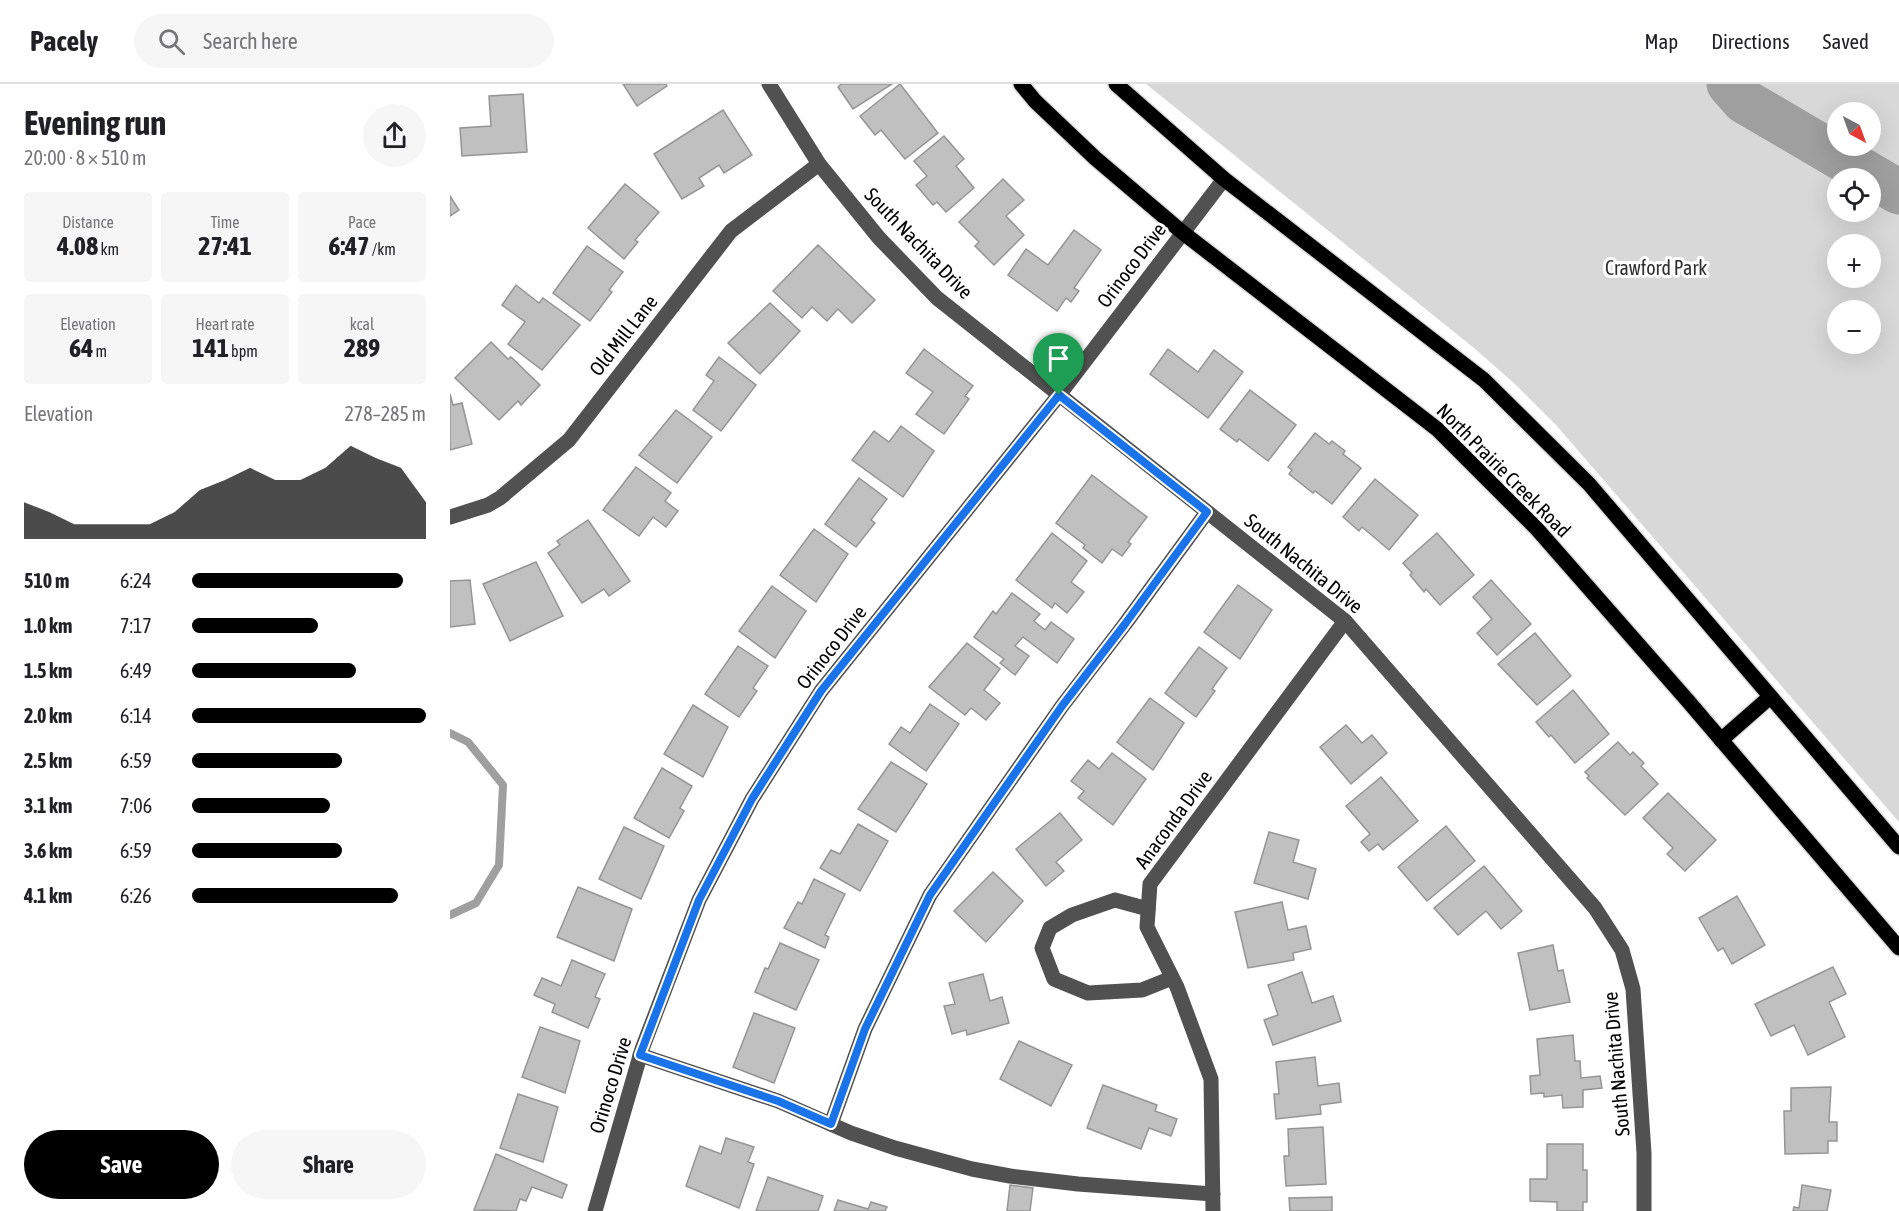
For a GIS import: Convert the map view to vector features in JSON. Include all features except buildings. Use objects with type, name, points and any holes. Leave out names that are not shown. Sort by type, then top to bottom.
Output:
[{"type":"main road","name":"North Prairie Creek Road","points":[[1020,84],[1095,158],[1182,232],[1437,429],[1537,529],[1899,948]]},
{"type":"main road","points":[[1116,84],[1224,179],[1484,380],[1589,484],[1899,847]]},
{"type":"main road","points":[[1721,740],[1770,698]]},
{"type":"street","name":"South Nachita Drive","points":[[769,84],[819,164],[879,238],[937,298],[1345,621],[1596,908],[1622,950],[1633,989],[1644,1153],[1644,1211]]},
{"type":"street","name":"Old Mill Lane","points":[[450,517],[488,505],[500,498],[569,440],[731,231],[819,164]]},
{"type":"street","name":"Orinoco Drive","points":[[596,1211],[640,1055],[699,900],[752,799],[821,691],[1059,395],[1224,179]]},
{"type":"street","points":[[831,1124],[865,1029],[930,895],[1062,706],[1207,512]]},
{"type":"street","name":"Anaconda Drive","points":[[1213,1211],[1211,1079],[1172,978],[1147,927],[1150,884],[1345,621]]},
{"type":"street","points":[[1148,909],[1115,900],[1082,912],[1050,928],[1042,948],[1054,979],[1088,993],[1142,990],[1172,978]]},
{"type":"street","points":[[640,1055],[778,1101],[895,1148],[972,1169],[1077,1184],[1213,1194]]},
{"type":"green space","name":"Crawford Park","points":[[1146,84],[1899,84],[1899,822],[1556,425],[1474,348]]},
{"type":"waterway","points":[[1729,84],[1744,101],[1899,192]]},
{"type":"waterway","points":[[450,733],[468,742],[503,785],[499,865],[476,903],[450,915]]},
{"type":"route","points":[[1059,395],[1207,512],[1062,706],[930,895],[865,1029],[840,1093],[831,1124],[778,1101],[724,1085],[640,1055],[699,900],[752,799],[821,691],[1059,395]]}]
